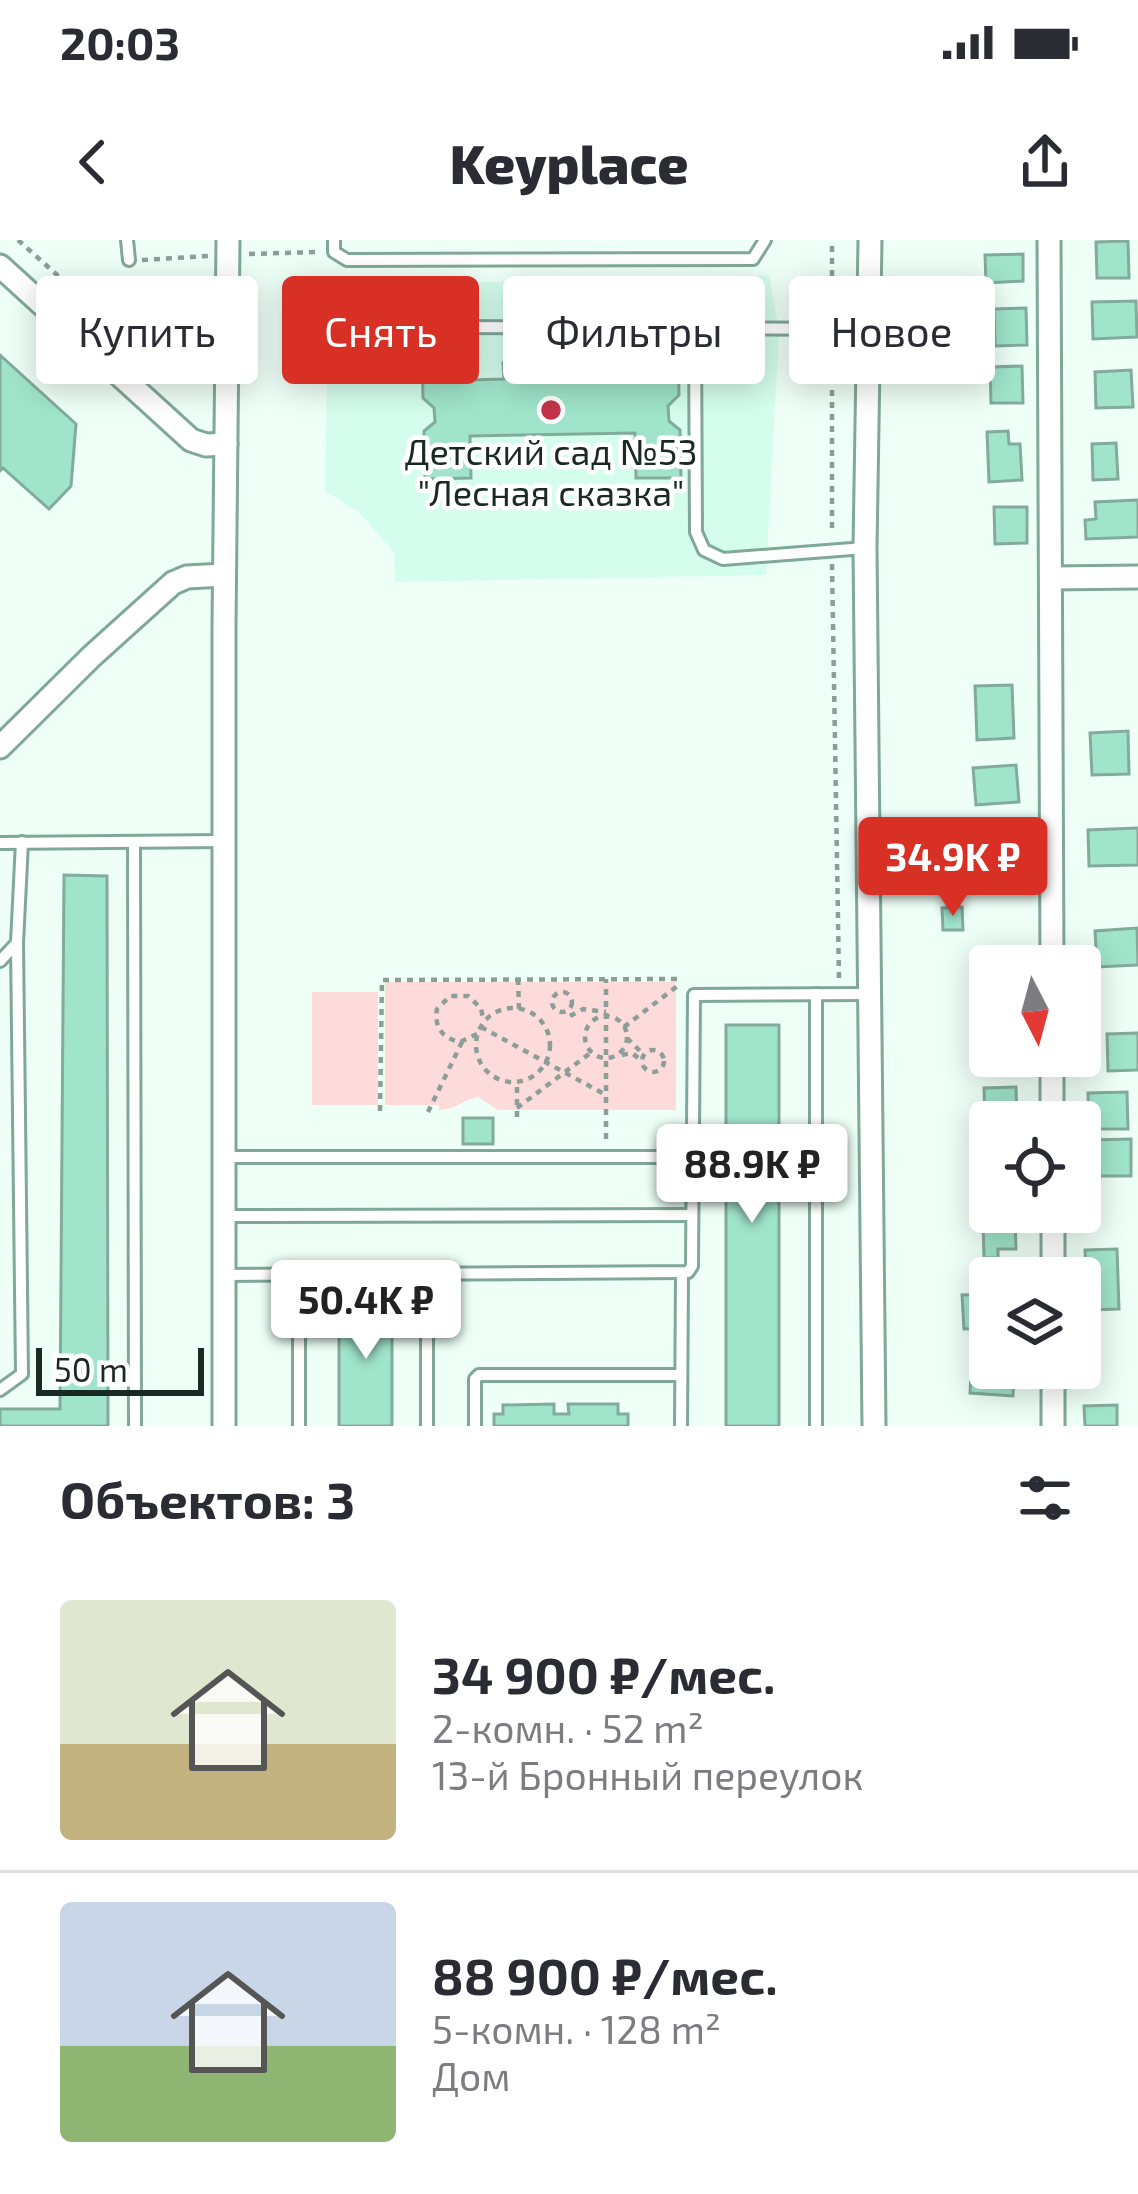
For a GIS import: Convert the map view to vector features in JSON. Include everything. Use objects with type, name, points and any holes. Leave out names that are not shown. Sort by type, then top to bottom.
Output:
[{"type":"street","points":[[228,240],[228,276]]},
{"type":"street","points":[[869,276],[870,240]]},
{"type":"street","points":[[1049,240],[1052,945]]},
{"type":"street","points":[[0,266],[191,440],[226,444]]},
{"type":"street","points":[[224,1426],[227,384]]},
{"type":"street","points":[[867,384],[874,1426]]},
{"type":"street","points":[[0,747],[173,583],[187,577],[224,575]]},
{"type":"street","points":[[1051,578],[1138,577]]},
{"type":"street","points":[[1053,1389],[1053,1426]]},
{"type":"lane","points":[[128,240],[128,260]]},
{"type":"lane","points":[[334,240],[334,252],[346,260],[753,260],[765,240]]},
{"type":"lane","points":[[380,240],[380,259]]},
{"type":"lane","points":[[695,384],[696,532],[704,550],[723,559],[865,548]]},
{"type":"lane","points":[[0,843],[224,841]]},
{"type":"lane","points":[[0,1390],[22,1374],[17,944],[22,842]]},
{"type":"lane","points":[[134,842],[136,1426]]},
{"type":"lane","points":[[0,961],[17,944]]},
{"type":"lane","points":[[816,994],[816,1426]]},
{"type":"lane","points":[[224,1275],[682,1275],[692,1266],[694,995],[869,994]]},
{"type":"lane","points":[[224,1157],[692,1157]]},
{"type":"lane","points":[[224,1216],[692,1215]]},
{"type":"lane","points":[[299,1275],[299,1426]]},
{"type":"lane","points":[[427,1275],[427,1426]]},
{"type":"lane","points":[[682,1275],[682,1426]]},
{"type":"lane","points":[[475,1426],[478,1375],[682,1375]]},
{"type":"path","points":[[18,240],[58,276]]},
{"type":"path","points":[[832,240],[832,276]]},
{"type":"path","points":[[832,384],[839,993]]},
{"type":"path","points":[[518,979],[519,1009]]},
{"type":"path","points":[[606,979],[606,1157]]},
{"type":"path","points":[[380,1112],[382,980],[680,981],[624,1027]]},
{"type":"path","points":[[428,1112],[463,1041],[481,1028],[499,1011],[530,1012],[546,1027],[551,1047],[537,1075],[517,1082],[496,1078],[481,1064],[476,1044],[481,1028],[482,1008],[459,994],[442,1002],[436,1018],[438,1028],[451,1040],[463,1041]]},
{"type":"path","points":[[570,1016],[583,1009],[606,1014],[624,1027],[648,1070],[667,1072]]},
{"type":"path","points":[[558,1011],[591,1022]]},
{"type":"path","points":[[606,1014],[591,1022],[585,1037],[591,1052],[606,1059],[632,1053],[643,1058]]},
{"type":"path","points":[[481,1028],[606,1095]]},
{"type":"path","points":[[614,1057],[627,1038]]},
{"type":"path","points":[[643,1058],[653,1049],[663,1055],[663,1066],[655,1072]]},
{"type":"path","points":[[517,1082],[517,1112],[591,1052]]},
{"type":"shaded area","name":"Детский сад №53 \"Лесная сказка\"","points":[[769,275],[779,329],[766,575],[395,582],[394,552],[359,512],[325,491],[327,384],[479,384],[479,282],[503,282],[503,384],[765,384],[765,276],[729,276]]},
{"type":"shaded area","points":[[385,982],[676,982],[676,1110],[498,1110],[478,1097],[439,1110],[439,1105],[385,1105]]},
{"type":"shaded area","points":[[312,992],[378,992],[378,1105],[312,1105]]},
{"type":"building","points":[[1128,241],[1129,278],[1097,278],[1096,242]]},
{"type":"building","points":[[1023,254],[1023,281],[995,283],[995,276],[986,276],[985,255]]},
{"type":"building","points":[[1136,301],[1137,337],[1093,339],[1092,302]]},
{"type":"building","points":[[1026,308],[1027,345],[995,346],[995,309]]},
{"type":"building","points":[[0,355],[76,424],[71,486],[49,509],[3,468],[0,471]]},
{"type":"building","points":[[1022,366],[1023,403],[991,403],[995,367]]},
{"type":"building","points":[[1131,370],[1133,407],[1096,408],[1095,372]]},
{"type":"building","points":[[503,379],[503,384],[679,384],[679,395],[668,406],[669,421],[680,430],[681,478],[636,478],[635,433],[470,436],[471,478],[425,479],[424,431],[435,422],[434,408],[423,398],[423,384],[479,384],[479,380]]},
{"type":"building","points":[[1008,431],[1009,444],[1020,444],[1022,480],[989,482],[987,432]]},
{"type":"building","points":[[1116,443],[1118,479],[1093,480],[1092,444]]},
{"type":"building","points":[[1138,500],[1138,537],[1086,539],[1085,520],[1096,519],[1095,502]]},
{"type":"building","points":[[994,507],[1027,507],[1027,543],[995,544]]},
{"type":"building","points":[[1012,685],[1014,738],[977,740],[975,686]]},
{"type":"building","points":[[1128,731],[1129,774],[1092,775],[1090,733]]},
{"type":"building","points":[[1016,765],[1019,802],[976,805],[973,768]]},
{"type":"building","points":[[1138,828],[1138,865],[1089,866],[1088,830]]},
{"type":"building","points":[[1022,834],[1024,870],[992,871],[991,860],[976,861],[975,836]]},
{"type":"building","points":[[64,875],[107,876],[108,1426],[0,1426],[0,1409],[60,1409]]},
{"type":"building","points":[[962,907],[963,930],[943,930],[942,908]]},
{"type":"building","points":[[1137,928],[1138,965],[1101,967],[1101,945],[1096,945],[1095,931]]},
{"type":"building","points":[[726,1025],[779,1025],[779,1426],[726,1426]]},
{"type":"building","points":[[1138,1033],[1138,1070],[1108,1071],[1107,1034]]},
{"type":"building","points":[[1016,1087],[1016,1101],[984,1101],[984,1088]]},
{"type":"building","points":[[1127,1092],[1128,1129],[1101,1129],[1101,1101],[1088,1101],[1088,1093]]},
{"type":"building","points":[[463,1118],[493,1118],[493,1144],[463,1144]]},
{"type":"building","points":[[1131,1139],[1131,1176],[1101,1176],[1101,1140]]},
{"type":"building","points":[[983,1233],[1015,1233],[1016,1249],[998,1249],[998,1257],[984,1257]]},
{"type":"building","points":[[1117,1249],[1119,1309],[1101,1310],[1101,1257],[1085,1257],[1085,1250]]},
{"type":"building","points":[[962,1295],[969,1295],[969,1329],[964,1329]]},
{"type":"building","points":[[339,1298],[392,1298],[392,1426],[339,1426]]},
{"type":"building","points":[[970,1389],[1013,1389],[1013,1396],[970,1393]]},
{"type":"building","points":[[554,1404],[554,1414],[569,1414],[568,1404],[618,1404],[618,1414],[628,1414],[628,1426],[494,1426],[494,1414],[503,1414],[503,1405]]},
{"type":"building","points":[[1117,1405],[1117,1426],[1085,1426],[1084,1406]]},
{"type":"place","name":"Детский сад №53 \"Лесная сказка\"","points":[[551,410]]}]
